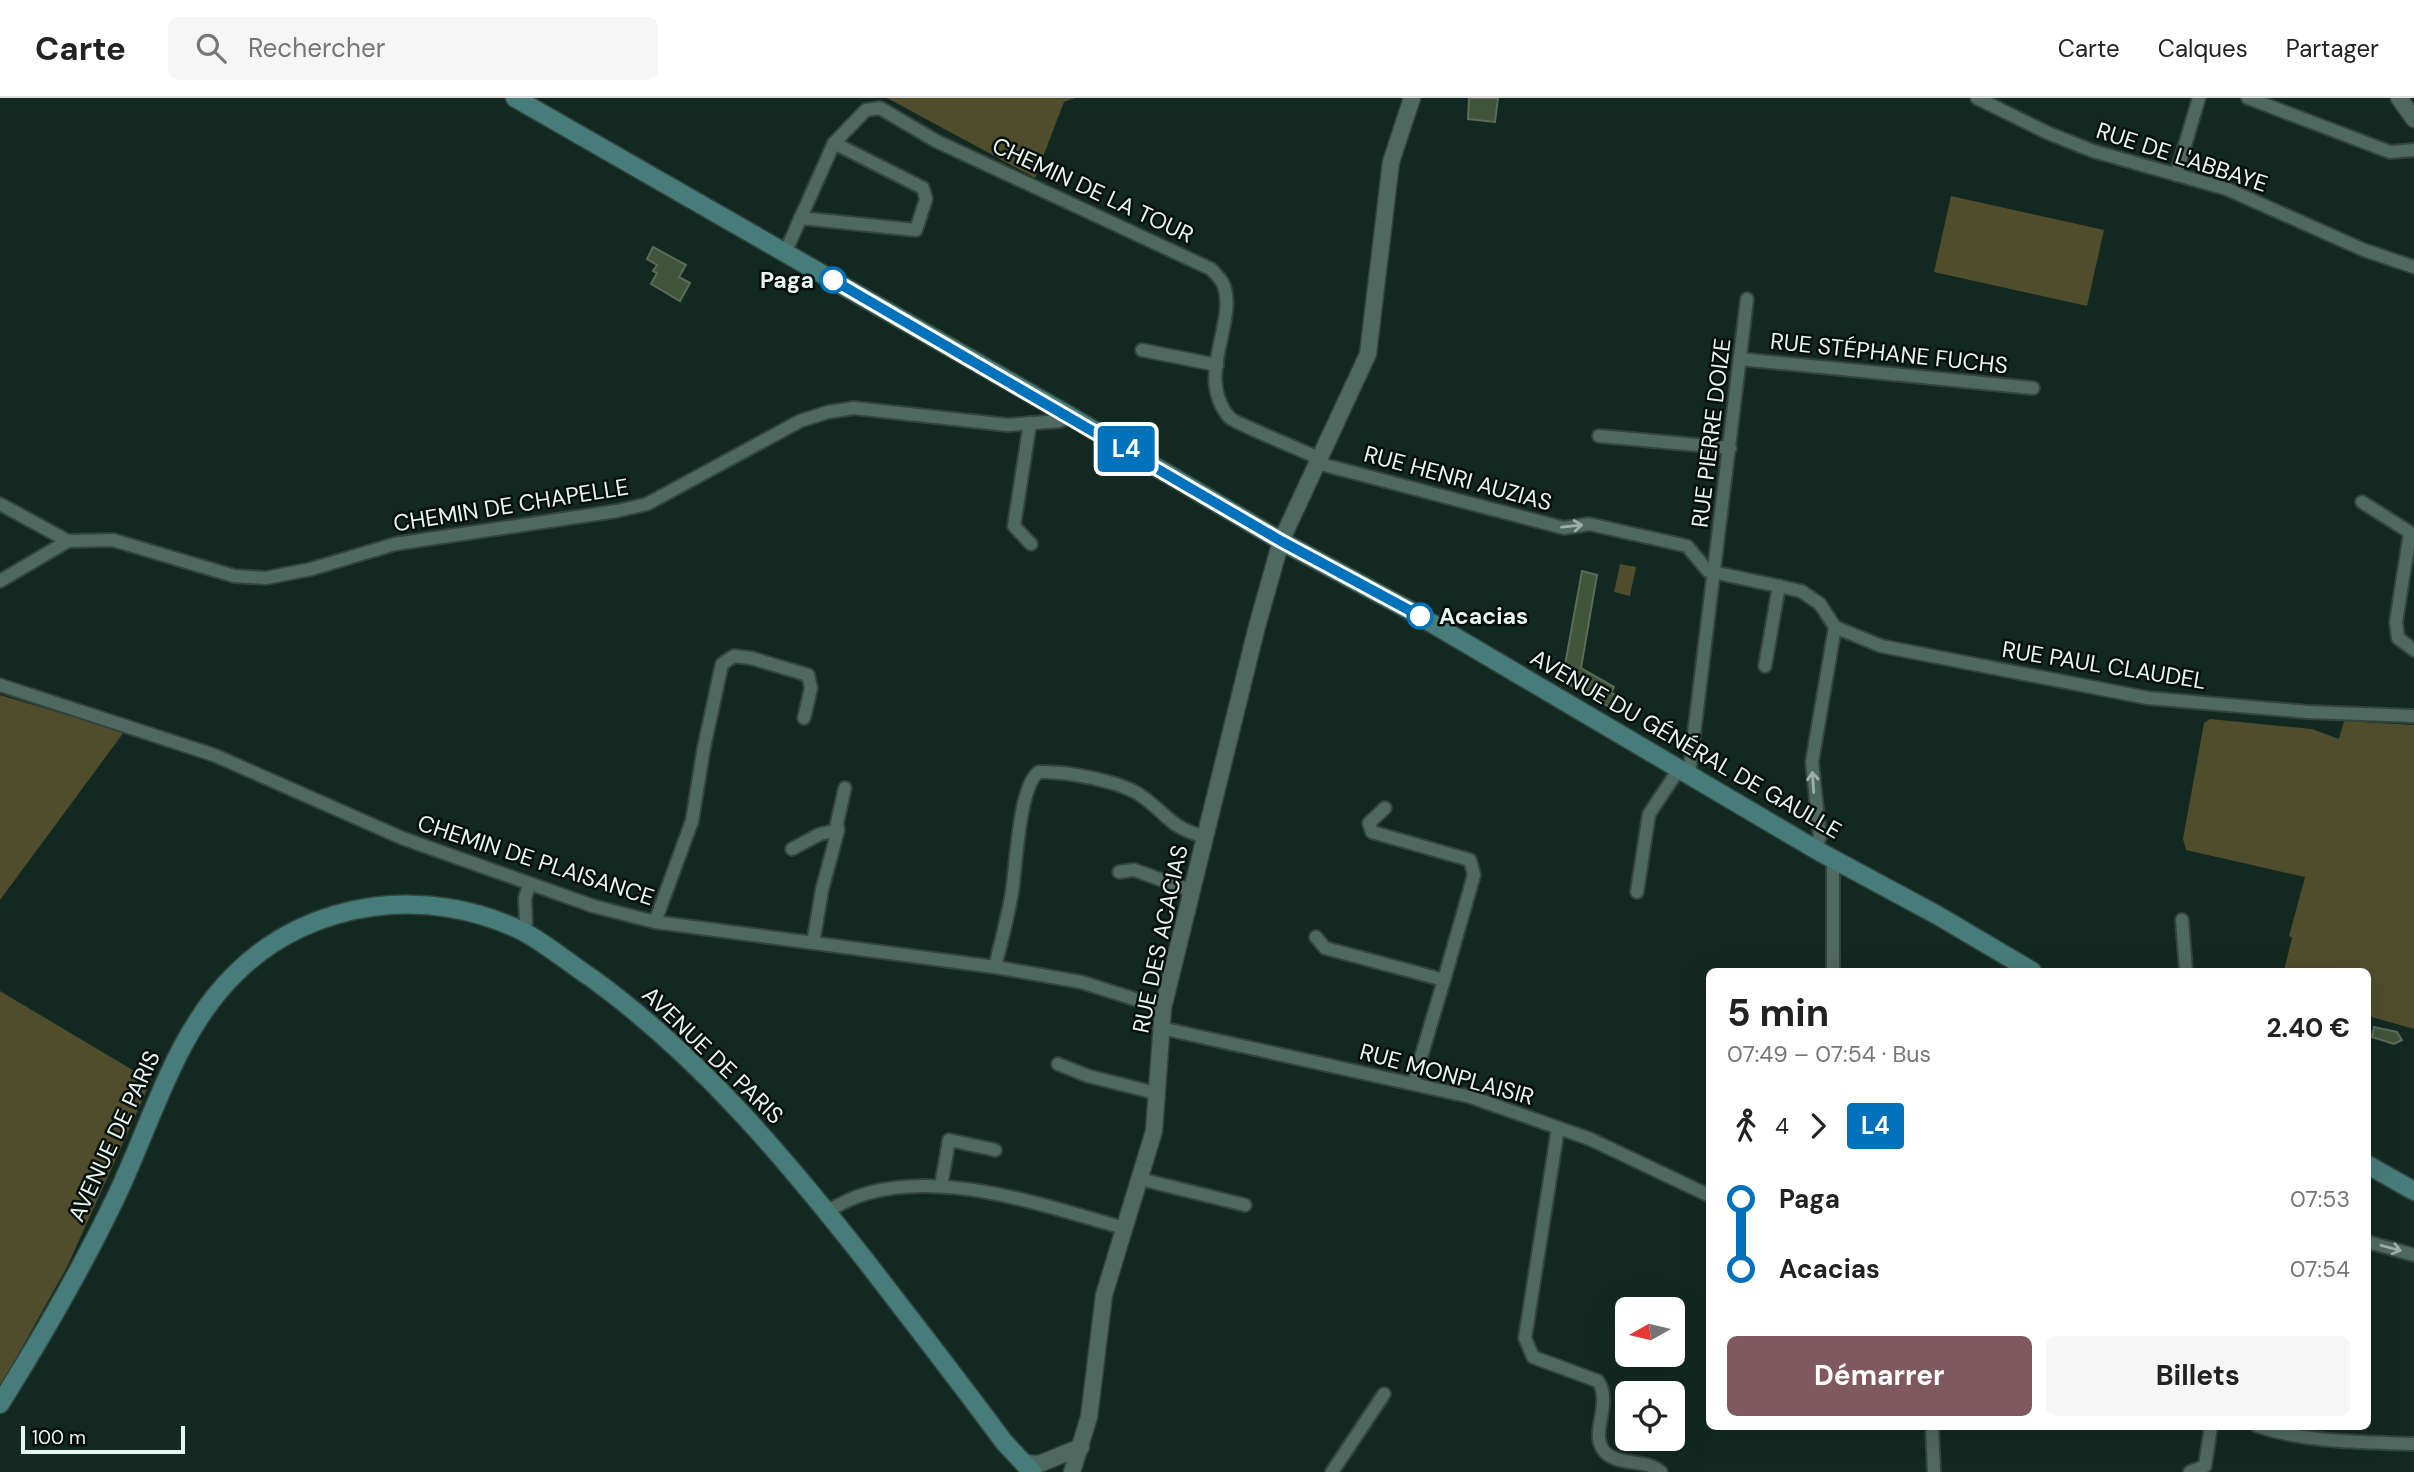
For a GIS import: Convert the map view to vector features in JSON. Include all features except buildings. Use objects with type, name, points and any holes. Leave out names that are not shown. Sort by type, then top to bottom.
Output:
[{"type":"main road","name":"AVENUE DU GÉNÉRAL DE GAULLE","points":[[515,98],[1070,416],[1281,541],[1411,611],[1814,849],[2027,968]]},
{"type":"main road","name":"AVENUE DE PARIS","points":[[0,1404],[57,1313],[116,1198],[180,1051],[207,1009],[235,973],[270,945],[305,925],[344,911],[383,904],[440,906],[473,913],[519,930],[641,1014],[788,1162],[1004,1442],[1028,1467]]},
{"type":"main road","points":[[2371,1167],[2414,1191]]},
{"type":"street","name":"RUE DES ACACIAS","points":[[1072,1472],[1089,1417],[1104,1295],[1154,1131],[1163,1009],[1256,630],[1281,541],[1368,354],[1391,162],[1412,98]]},
{"type":"street","name":"RUE DE L'ABBAYE","points":[[1977,98],[2093,151],[2227,189],[2364,250],[2414,267]]},
{"type":"street","points":[[2175,175],[2199,98]]},
{"type":"street","points":[[2248,98],[2390,152],[2414,150]]},
{"type":"street","points":[[2399,98],[2414,119]]},
{"type":"street","name":"CHEMIN DE LA TOUR","points":[[834,143],[866,110],[880,108],[936,141],[1211,269],[1224,285],[1225,306],[1217,365],[1217,395],[1231,420],[1318,460]]},
{"type":"street","points":[[785,253],[800,218],[834,143],[923,188],[926,199],[916,230],[800,218]]},
{"type":"street","name":"RUE PIERRE DOIZE","points":[[1684,772],[1716,572],[1747,299]]},
{"type":"street","points":[[1142,350],[1217,365]]},
{"type":"street","name":"RUE STÉPHANE FUCHS","points":[[1740,359],[2033,388]]},
{"type":"street","name":"CHEMIN DE CHAPELLE","points":[[68,541],[113,540],[234,576],[267,578],[310,569],[395,544],[647,504],[800,421],[828,412],[854,408],[1008,425],[1060,421],[1070,416]]},
{"type":"street","points":[[1030,424],[1014,526],[1031,544]]},
{"type":"street","points":[[1599,436],[1730,448]]},
{"type":"street","name":"RUE HENRI AUZIAS","points":[[1318,460],[1564,528],[1590,524],[1687,546],[1709,571],[1801,591],[1820,604],[1835,627]]},
{"type":"street","points":[[2362,502],[2412,534],[2396,622],[2398,638],[2414,650]]},
{"type":"street","points":[[0,504],[68,541]]},
{"type":"street","points":[[0,581],[68,541]]},
{"type":"street","points":[[1765,666],[1779,586]]},
{"type":"street","points":[[1814,849],[1820,837],[1812,762],[1835,627]]},
{"type":"street","name":"RUE PAUL CLAUDEL","points":[[1835,627],[1881,646],[2148,698],[2308,712],[2414,716]]},
{"type":"street","points":[[655,922],[692,821],[704,747],[722,664],[734,656],[751,658],[807,675],[811,688],[804,718]]},
{"type":"street","name":"CHEMIN DE PLAISANCE","points":[[0,685],[214,755],[402,838],[593,906],[655,922],[995,967],[1081,982],[1163,1009]]},
{"type":"street","points":[[995,967],[1012,894],[1027,795],[1033,776],[1039,772],[1125,787],[1145,798],[1169,822],[1205,837]]},
{"type":"street","points":[[1637,892],[1649,814],[1684,772]]},
{"type":"street","points":[[813,943],[845,788]]},
{"type":"street","points":[[1385,808],[1369,823],[1368,828],[1372,832],[1470,860],[1474,875],[1413,1084]]},
{"type":"street","points":[[792,849],[820,834],[838,830]]},
{"type":"street","points":[[1833,858],[1833,968]]},
{"type":"street","points":[[1119,872],[1134,870],[1193,891]]},
{"type":"street","points":[[519,930],[526,923],[524,898],[529,885]]},
{"type":"street","points":[[2182,920],[2186,968]]},
{"type":"street","points":[[1316,937],[1325,948],[1444,980]]},
{"type":"street","name":"RUE MONPLAISIR","points":[[1161,1028],[1471,1097],[1590,1139],[1706,1194]]},
{"type":"street","points":[[1058,1064],[1088,1076],[1156,1093]]},
{"type":"street","points":[[1558,1128],[1525,1338],[1527,1347],[1533,1357],[1598,1381],[1605,1400],[1598,1438],[1607,1454],[1654,1465],[1661,1472]]},
{"type":"street","points":[[940,1186],[949,1140],[995,1150]]},
{"type":"street","points":[[1140,1179],[1245,1205]]},
{"type":"street","points":[[827,1212],[845,1200],[869,1191],[940,1186],[995,1195],[1124,1228]]},
{"type":"street","points":[[2371,1243],[2414,1255]]},
{"type":"street","points":[[1332,1472],[1384,1394]]},
{"type":"street","points":[[1932,1430],[1934,1472]]},
{"type":"street","points":[[2190,1472],[2205,1466],[2210,1430]]},
{"type":"street","points":[[2268,1430],[2340,1441],[2414,1444]]},
{"type":"street","points":[[1028,1467],[1081,1447]]},
{"type":"shaded area","points":[[887,98],[1075,98],[1064,102],[1035,178]]},
{"type":"shaded area","points":[[1951,196],[2104,230],[2087,306],[1934,272]]},
{"type":"shaded area","points":[[1620,564],[1636,567],[1630,596],[1614,592]]},
{"type":"shaded area","points":[[0,695],[124,732],[0,900]]},
{"type":"shaded area","points":[[2210,719],[2312,729],[2339,739],[2344,721],[2414,725],[2414,1029],[2371,1017],[2371,968],[2285,968],[2292,938],[2289,936],[2305,877],[2186,850],[2183,839],[2204,723]]},
{"type":"shaded area","points":[[0,991],[151,1081],[67,1267],[0,1387]]},
{"type":"bus line","name":"L4","points":[[833,280],[1093,429],[1281,541],[1420,616]]},
{"type":"place","name":"Paga","points":[[833,280]]},
{"type":"place","name":"Acacias","points":[[1420,616]]}]
